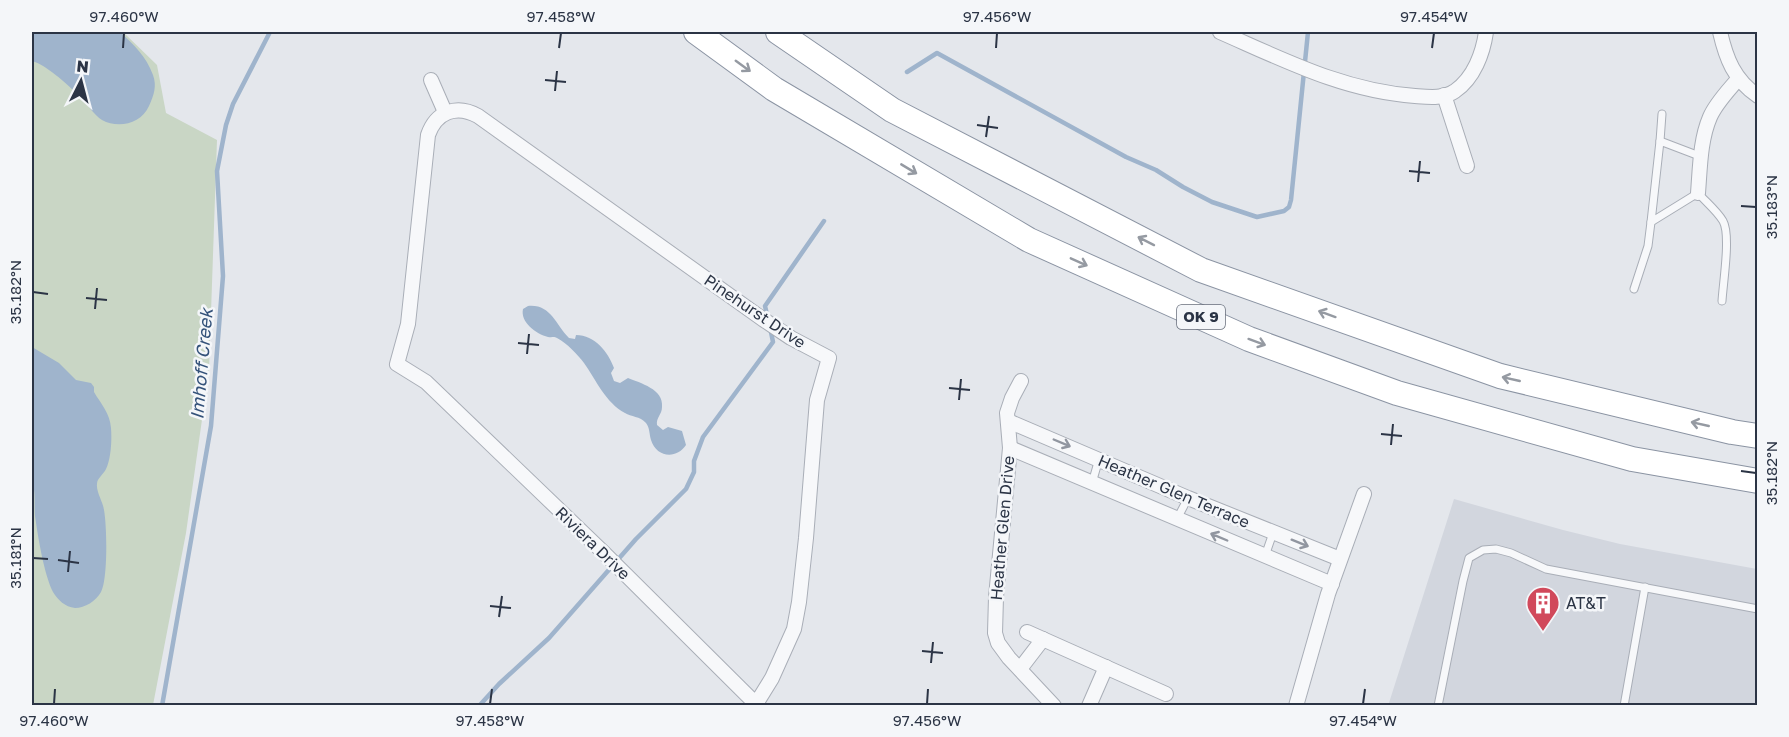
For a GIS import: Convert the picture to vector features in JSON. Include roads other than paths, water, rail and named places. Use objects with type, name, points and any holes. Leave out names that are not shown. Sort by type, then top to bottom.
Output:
[{"type":"highway","name":"OK 9","points":[[696,32],[774,88],[1029,240],[1249,339],[1397,393],[1632,459],[1758,481]]},
{"type":"highway","points":[[778,32],[891,110],[1202,270],[1500,376],[1732,432],[1758,436]]},
{"type":"street","points":[[1220,32],[1327,79],[1395,94],[1428,98],[1455,91],[1474,69],[1481,56],[1486,32]]},
{"type":"street","points":[[1720,32],[1729,64],[1747,89],[1758,96]]},
{"type":"street","points":[[1698,193],[1710,117],[1715,107],[1738,79]]},
{"type":"street","points":[[431,80],[445,112]]},
{"type":"street","points":[[1444,95],[1467,166]]},
{"type":"street","name":"Pinehurst Drive","points":[[445,112],[458,110],[478,116],[764,320],[829,358],[817,400],[806,538],[794,629],[757,705]]},
{"type":"street","name":"Riviera Drive","points":[[445,112],[432,125],[428,135],[408,324],[397,364],[426,382],[604,553],[757,705]]},
{"type":"street","name":"Heather Glen Drive","points":[[1021,381],[1007,413],[1010,448],[994,619],[998,642],[1009,658],[1054,705]]},
{"type":"street","name":"Heather Glen Terrace","points":[[1008,421],[1188,498],[1340,559]]},
{"type":"street","name":"Heather Glen Terrace","points":[[1010,448],[1332,584]]},
{"type":"street","points":[[1296,705],[1340,559],[1364,494]]},
{"type":"street","points":[[1027,632],[1166,694]]},
{"type":"street","points":[[1020,669],[1043,639]]},
{"type":"street","points":[[1089,705],[1106,667]]},
{"type":"lane","points":[[1634,290],[1648,246],[1662,114]]},
{"type":"lane","points":[[1660,141],[1702,157]]},
{"type":"lane","points":[[1651,222],[1698,193],[1723,221],[1726,229],[1722,301]]},
{"type":"lane","points":[[1092,483],[1099,459]]},
{"type":"lane","points":[[1177,519],[1188,498]]},
{"type":"lane","points":[[1265,556],[1273,532]]},
{"type":"lane","points":[[1438,705],[1469,558],[1483,550],[1496,549],[1511,553],[1546,569],[1758,609]]},
{"type":"lane","points":[[1624,705],[1645,587]]},
{"type":"water","points":[[32,32],[120,32],[143,56],[153,75],[154,90],[145,112],[135,121],[128,123],[115,124],[102,120],[59,78],[45,67],[32,61]]},
{"type":"water","points":[[528,306],[542,308],[552,316],[569,338],[575,339],[576,335],[595,341],[608,356],[614,368],[611,373],[614,381],[620,383],[628,378],[655,391],[662,401],[657,425],[663,430],[668,427],[682,431],[686,445],[682,450],[667,455],[657,450],[646,423],[618,409],[612,403],[572,349],[557,338],[543,335],[526,323],[523,309]]},
{"type":"water","points":[[32,347],[59,363],[76,380],[91,383],[110,423],[109,460],[97,484],[106,528],[106,565],[103,585],[96,598],[79,608],[65,605],[53,592],[40,545],[32,480]]},
{"type":"waterway","name":"Imhoff Creek","points":[[162,706],[211,426],[223,276],[217,171],[226,125],[233,104],[270,32]]},
{"type":"waterway","points":[[907,72],[937,53],[1212,202],[1257,217],[1284,211],[1289,207],[1291,200],[1308,32]]},
{"type":"waterway","points":[[768,319],[765,306],[824,221]]},
{"type":"waterway","points":[[479,706],[499,684],[549,638],[636,539],[686,489],[694,472],[694,461],[703,437],[773,342],[770,327]]},
{"type":"place","name":"AT&T","points":[[1543,632]]}]
